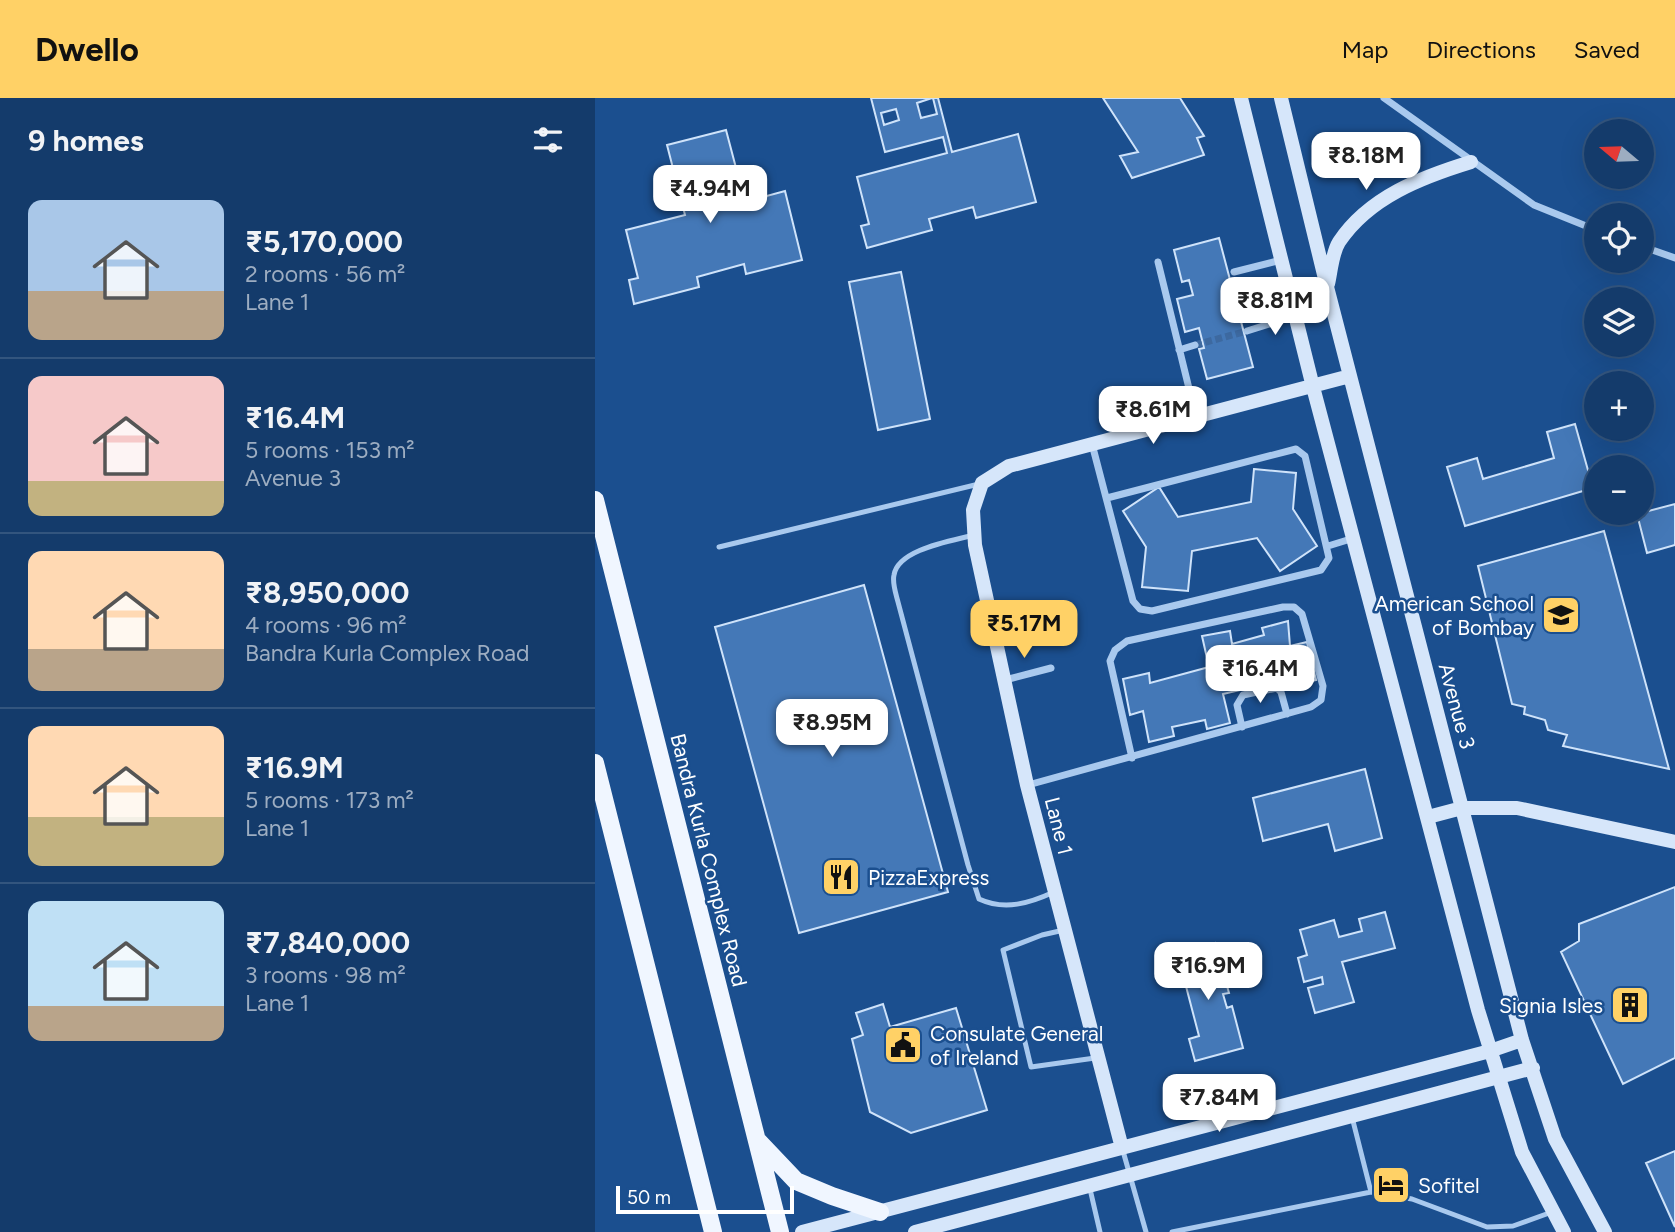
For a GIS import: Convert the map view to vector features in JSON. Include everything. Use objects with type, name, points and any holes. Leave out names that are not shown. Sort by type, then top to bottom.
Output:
[{"type":"main road","name":"Bandra Kurla Complex Road","points":[[595,500],[780,1232]]},
{"type":"main road","points":[[596,767],[713,1232]]},
{"type":"main road","points":[[756,1139],[796,1181],[880,1212]]},
{"type":"street","points":[[1241,98],[1313,387],[1490,1051],[1522,1152],[1564,1232]]},
{"type":"street","name":"Avenue 3","points":[[1281,98],[1327,287],[1522,1040],[1555,1139],[1605,1232]]},
{"type":"street","points":[[1384,98],[1534,205],[1584,225]]},
{"type":"street","points":[[1327,287],[1338,244],[1364,215],[1400,189],[1432,174],[1471,162]]},
{"type":"street","points":[[1654,251],[1675,258]]},
{"type":"street","points":[[1234,272],[1282,260]]},
{"type":"street","points":[[1158,262],[1196,417]]},
{"type":"street","points":[[1247,331],[1296,316]]},
{"type":"street","points":[[1179,350],[1195,345]]},
{"type":"street","points":[[982,483],[1009,466],[1350,376]]},
{"type":"street","points":[[1092,444],[1133,601],[1140,609],[1152,611],[1321,570],[1329,558],[1305,456],[1296,449],[1107,498]]},
{"type":"street","name":"Lane 1","points":[[982,483],[973,510],[974,535],[1027,785],[1122,1148]]},
{"type":"street","points":[[1328,546],[1354,538]]},
{"type":"street","points":[[1027,785],[1132,758],[1311,707],[1321,699],[1324,686],[1302,614],[1294,607],[1283,607],[1127,641],[1115,650],[1110,661],[1132,758]]},
{"type":"street","points":[[1005,680],[1051,668]]},
{"type":"street","points":[[1242,727],[1237,705],[1243,695],[1277,688],[1281,692],[1287,714]]},
{"type":"street","points":[[1428,817],[1462,807],[1517,808],[1675,842]]},
{"type":"street","points":[[802,1232],[1490,1051],[1522,1040]]},
{"type":"street","points":[[916,1232],[1532,1068]]},
{"type":"lane","points":[[719,547],[982,483]]},
{"type":"lane","points":[[974,535],[915,552],[898,564],[893,576],[898,602],[973,885],[979,899],[991,904],[1010,906],[1035,901],[1054,892]]},
{"type":"lane","points":[[1065,930],[1042,935],[1003,950],[1031,1067],[1098,1057]]},
{"type":"lane","points":[[1352,1116],[1371,1192]]},
{"type":"lane","name":"Lane 1","points":[[1122,1148],[1146,1232]]},
{"type":"lane","points":[[1089,1186],[1100,1232]]},
{"type":"lane","points":[[1172,1232],[1371,1192],[1412,1199],[1487,1227],[1513,1226],[1553,1211]]},
{"type":"building","points":[[871,98],[932,98],[917,103],[921,118],[937,114],[933,98],[938,98],[952,152],[1018,134],[1036,202],[976,218],[973,207],[929,219],[932,230],[867,248],[861,226],[869,224],[857,177],[947,153],[943,137],[885,152]],"holes":[[[896,109],[899,120],[884,125],[881,113]]]},
{"type":"building","points":[[1103,98],[1180,98],[1204,136],[1197,138],[1204,155],[1132,178],[1120,156],[1138,152]]},
{"type":"building","points":[[726,130],[745,202],[785,191],[802,260],[746,274],[744,264],[697,277],[699,287],[634,304],[629,280],[638,278],[626,230],[685,215],[667,145]]},
{"type":"building","points":[[1219,238],[1253,367],[1207,379],[1199,349],[1204,348],[1199,328],[1185,332],[1177,299],[1193,295],[1189,280],[1182,282],[1174,250]]},
{"type":"building","points":[[901,272],[930,419],[878,430],[849,282]]},
{"type":"building","points":[[1575,424],[1584,456],[1584,491],[1465,526],[1447,467],[1477,458],[1483,479],[1554,458],[1547,432]]},
{"type":"building","points":[[1254,469],[1296,473],[1293,509],[1317,546],[1280,571],[1257,538],[1192,551],[1188,591],[1142,587],[1146,547],[1123,511],[1159,487],[1178,517],[1251,502]]},
{"type":"building","points":[[1675,504],[1675,545],[1647,553],[1640,525],[1654,525],[1654,510]]},
{"type":"building","points":[[1604,531],[1669,769],[1563,746],[1567,735],[1548,730],[1545,720],[1524,714],[1525,707],[1512,704],[1478,566]]},
{"type":"building","points":[[864,585],[948,892],[799,933],[715,627]]},
{"type":"building","points":[[1288,621],[1290,646],[1307,642],[1316,680],[1284,688],[1283,680],[1223,694],[1230,723],[1207,729],[1205,720],[1172,727],[1174,736],[1149,742],[1143,711],[1130,715],[1123,679],[1149,673],[1150,683],[1209,667],[1202,636],[1230,631],[1232,644],[1264,635],[1262,628]]},
{"type":"building","points":[[1365,769],[1382,838],[1335,851],[1328,824],[1263,841],[1253,798]]},
{"type":"building","name":"Signia Isles","points":[[1675,887],[1675,1058],[1623,1084],[1561,952],[1579,941],[1579,924]]},
{"type":"building","points":[[1385,912],[1395,948],[1342,962],[1354,1002],[1315,1013],[1308,988],[1323,984],[1322,977],[1304,982],[1298,958],[1307,955],[1300,930],[1334,920],[1339,937],[1362,931],[1359,919]]},
{"type":"building","points":[[1215,943],[1229,993],[1223,994],[1227,1008],[1232,1006],[1243,1048],[1195,1061],[1189,1039],[1199,1036],[1182,971],[1172,974],[1167,956]]},
{"type":"building","points":[[883,1004],[890,1027],[956,1008],[987,1110],[911,1133],[870,1112],[852,1039],[863,1035],[856,1013]]},
{"type":"building","points":[[1675,1151],[1675,1227],[1646,1163]]},
{"type":"tunnel","points":[[1195,345],[1247,331]]},
{"type":"place","name":"American School of Bombay","points":[[1561,615]]},
{"type":"place","name":"PizzaExpress","points":[[841,877]]},
{"type":"place","name":"Signia Isles","points":[[1630,1005]]},
{"type":"place","name":"Consulate General of Ireland","points":[[903,1045]]},
{"type":"place","name":"Sofitel","points":[[1391,1185]]}]
